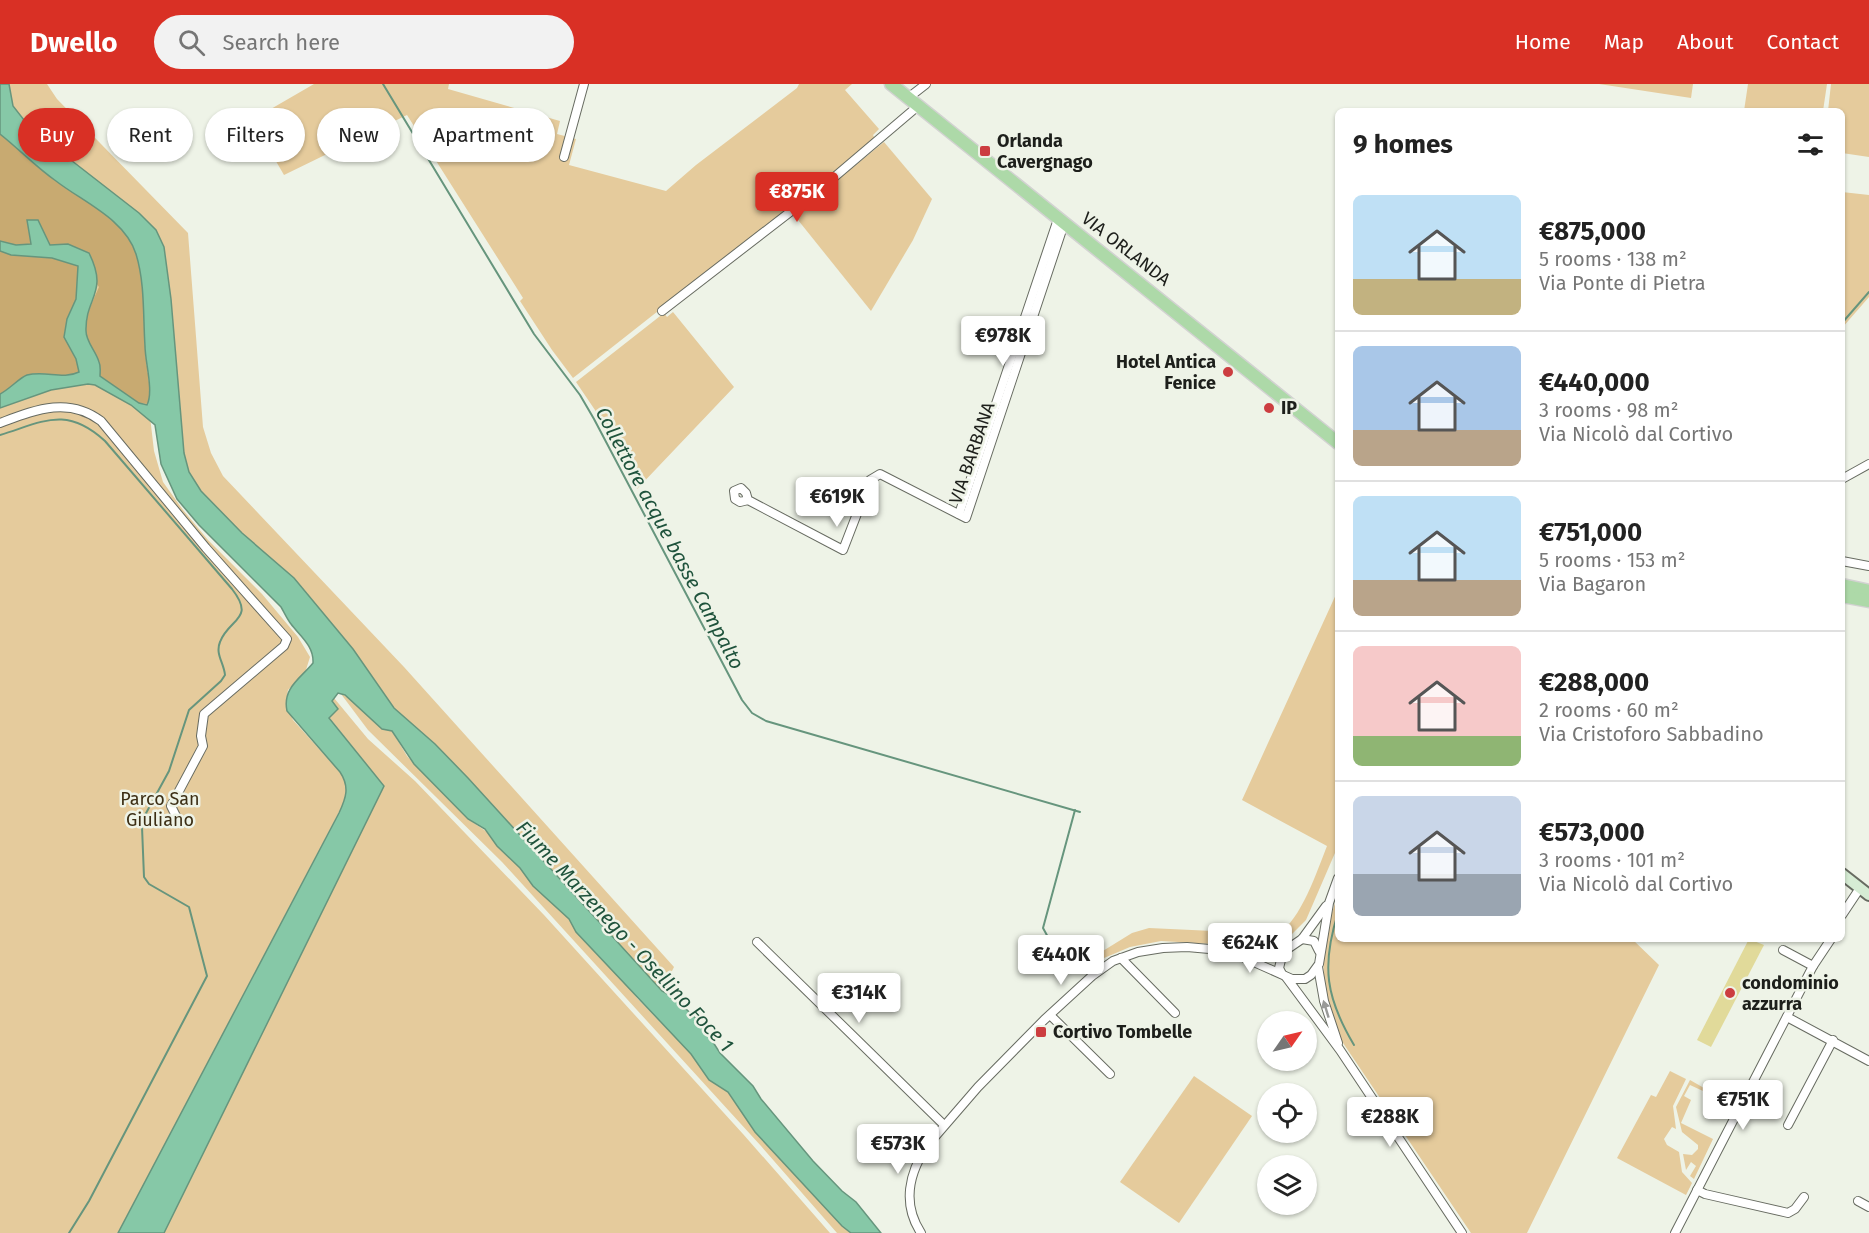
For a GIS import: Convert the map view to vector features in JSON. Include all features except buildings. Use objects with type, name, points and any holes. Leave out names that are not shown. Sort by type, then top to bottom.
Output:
[{"type":"main road","name":"VIA ORLANDA","points":[[891,84],[1335,441]]},
{"type":"main road","points":[[1845,586],[1869,591]]},
{"type":"main road","points":[[1845,597],[1869,601]]},
{"type":"main road","points":[[1845,876],[1865,892]]},
{"type":"street","points":[[564,157],[584,84]]},
{"type":"street","points":[[662,311],[825,185],[913,102],[926,84]]},
{"type":"street","name":"VIA BARBANA","points":[[748,500],[843,550],[870,480],[880,474],[959,514],[1061,222]]},
{"type":"street","points":[[0,423],[41,409],[64,406],[81,409],[101,421],[206,548],[287,639],[284,646],[204,714],[201,736],[203,746],[171,806],[177,818]]},
{"type":"street","points":[[1845,477],[1869,464]]},
{"type":"street","points":[[1845,562],[1869,566]]},
{"type":"street","points":[[1335,887],[1329,903],[1318,967],[1324,1001],[1340,1050]]},
{"type":"street","points":[[1845,912],[1865,892]]},
{"type":"street","points":[[921,1233],[911,1211],[909,1194],[911,1177],[917,1161],[944,1125],[1050,1015],[1092,976],[1121,958],[1138,952],[1163,948],[1187,947],[1254,953],[1285,950],[1302,939],[1329,903]]},
{"type":"street","points":[[1302,939],[1311,939],[1320,951]]},
{"type":"street","points":[[757,942],[944,1125]]},
{"type":"street","points":[[1675,1233],[1813,966],[1828,942]]},
{"type":"street","points":[[1285,950],[1279,964],[1284,975],[1340,1050],[1462,1233]]},
{"type":"street","points":[[1783,950],[1813,966]]},
{"type":"street","points":[[1225,952],[1242,956],[1284,975],[1305,979],[1318,967]]},
{"type":"street","points":[[1121,958],[1176,1013]]},
{"type":"street","points":[[1050,1015],[1110,1074]]},
{"type":"street","points":[[1787,1017],[1869,1061]]},
{"type":"street","points":[[1788,1125],[1833,1040]]},
{"type":"street","points":[[1697,1190],[1705,1194],[1788,1213],[1795,1209],[1804,1197]]},
{"type":"street","points":[[1858,1201],[1869,1207]]},
{"type":"green space","points":[[9,84],[47,84],[66,108],[18,108],[18,112],[13,106]]},
{"type":"green space","points":[[314,84],[449,84],[448,89],[514,108],[412,108],[412,123],[407,115],[400,118],[400,108],[317,108],[317,159],[284,175],[276,162],[305,162],[305,108],[273,108]]},
{"type":"green space","points":[[799,84],[852,84],[845,90],[879,129],[873,135],[875,139],[841,167],[573,378],[520,301],[523,298],[437,162],[555,162],[555,120],[560,121],[557,134],[576,139],[569,165],[666,191],[696,165],[797,88]]},
{"type":"green space","points":[[1599,84],[1693,84],[1691,98]]},
{"type":"green space","points":[[1748,84],[1827,84],[1823,108],[1744,108]]},
{"type":"green space","points":[[1831,84],[1869,84],[1869,157],[1845,153],[1845,108],[1828,108]]},
{"type":"green space","name":"Parco San Giuliano","points":[[0,124],[18,150],[18,162],[26,162],[140,330],[154,451],[163,482],[208,540],[262,594],[298,637],[310,657],[305,673],[288,690],[286,703],[293,720],[344,778],[346,799],[118,1233],[0,1233]]},
{"type":"green space","points":[[95,138],[107,150],[107,162],[119,162],[188,233],[203,427],[211,453],[223,476],[404,667],[674,967],[662,991],[468,778],[435,744],[394,708],[353,649],[294,578],[242,533],[201,491],[189,472],[184,453],[171,299],[164,247],[156,230],[139,213],[73,162],[95,162]]},
{"type":"green space","points":[[884,142],[932,199],[913,240],[871,311],[794,215]]},
{"type":"green space","points":[[1845,192],[1869,195],[1869,297],[1845,325]]},
{"type":"green space","points":[[673,312],[734,387],[637,489],[595,410],[576,382],[664,313],[667,317]]},
{"type":"green space","points":[[1335,597],[1335,853],[1306,920],[1292,934],[1279,941],[1265,944],[1264,947],[1161,941],[1130,947],[1097,961],[1098,954],[1132,933],[1149,928],[1278,934],[1286,927],[1301,907],[1327,846],[1242,800]]},
{"type":"green space","points":[[341,694],[348,697],[378,724],[392,731],[407,756],[422,772],[468,819],[490,834],[497,846],[569,919],[576,932],[691,1054],[709,1080],[728,1092],[755,1132],[851,1233],[837,1233],[761,1146],[502,862],[368,730]]},
{"type":"green space","points":[[334,698],[368,739],[415,781],[544,915],[830,1233],[164,1233],[384,786],[329,717],[331,701]]},
{"type":"green space","points":[[1335,903],[1335,942],[1635,942],[1659,965],[1527,1233],[1471,1233],[1339,1037],[1332,1018],[1325,983],[1324,949]]},
{"type":"green space","points":[[1670,1071],[1686,1079],[1673,1106],[1676,1129],[1672,1127],[1664,1139],[1667,1145],[1679,1152],[1682,1172],[1692,1183],[1686,1195],[1617,1158],[1651,1095],[1656,1097]]},
{"type":"green space","points":[[1194,1076],[1252,1116],[1179,1223],[1120,1182]]},
{"type":"green space","points":[[1690,1080],[1704,1088],[1703,1091],[1690,1085],[1684,1096],[1691,1100],[1681,1123],[1713,1139],[1694,1179],[1690,1176],[1696,1166],[1691,1162],[1686,1170],[1683,1154],[1692,1155],[1698,1149],[1698,1145],[1682,1132],[1676,1107]]},
{"type":"shaded area","points":[[0,84],[9,84],[13,106],[18,112],[18,149],[0,134]]},
{"type":"shaded area","points":[[0,134],[18,149],[18,162],[33,162],[49,176],[102,212],[123,231],[131,242],[139,265],[143,288],[145,353],[150,392],[148,404],[139,403],[100,376],[86,331],[89,311],[99,287],[68,244],[50,245],[37,220],[27,221],[31,244],[16,245],[0,241]]},
{"type":"shaded area","points":[[33,162],[73,162],[139,213],[156,230],[164,247],[171,299],[184,453],[189,472],[201,491],[242,533],[294,578],[353,649],[394,708],[435,744],[468,778],[662,991],[673,997],[700,1022],[720,1053],[753,1086],[761,1099],[813,1161],[856,1202],[881,1233],[851,1233],[842,1226],[755,1132],[728,1092],[709,1080],[691,1054],[576,932],[569,919],[533,886],[485,829],[468,819],[414,764],[392,731],[382,729],[345,695],[338,693],[332,701],[338,709],[329,718],[384,786],[164,1233],[118,1233],[339,813],[346,788],[340,772],[287,711],[287,696],[290,690],[313,663],[309,646],[281,607],[199,525],[177,499],[161,464],[155,425],[131,405],[95,385],[88,384],[51,390],[0,408],[0,394],[27,375],[67,375],[79,372],[76,359],[64,337],[67,319],[76,299],[78,266],[52,258],[11,255],[0,251],[0,241],[16,245],[31,244],[27,220],[38,220],[50,245],[68,244],[89,253],[95,266],[97,286],[89,310],[86,331],[100,364],[100,376],[139,403],[147,405],[149,399],[141,276],[131,242],[123,231],[102,212],[49,176]]},
{"type":"shaded area","points":[[0,251],[11,255],[52,258],[78,266],[76,299],[67,319],[64,336],[76,359],[79,372],[66,375],[27,375],[0,394]]},
{"type":"waterway","name":"Collettore acque basse Campalto","points":[[383,84],[534,334],[580,395],[742,700],[752,713],[766,721],[1080,812]]},
{"type":"waterway","points":[[1845,320],[1869,292]]},
{"type":"waterway","points":[[0,435],[54,420],[78,423],[91,430],[105,441],[232,589],[242,607],[238,618],[220,642],[219,655],[225,675],[189,710],[169,771],[145,815],[142,827],[144,877],[149,884],[189,907],[207,976],[89,1201],[69,1233]]},
{"type":"waterway","points":[[1075,810],[1043,928],[1049,939],[1094,956]]},
{"type":"waterway","points":[[1335,924],[1329,949],[1329,981],[1337,1012],[1354,1045]]},
{"type":"place","name":"Orlanda Cavergnago","points":[[985,151]]},
{"type":"place","name":"Hotel Antica Fenice","points":[[1228,372]]},
{"type":"place","name":"IP","points":[[1269,408]]},
{"type":"place","name":"condominio azzurra","points":[[1730,993]]},
{"type":"place","name":"Cortivo Tombelle","points":[[1041,1032]]},
{"type":"water label","name":"Fiume Marzenego - Osellino Foce 1","points":[[625,936]]}]
